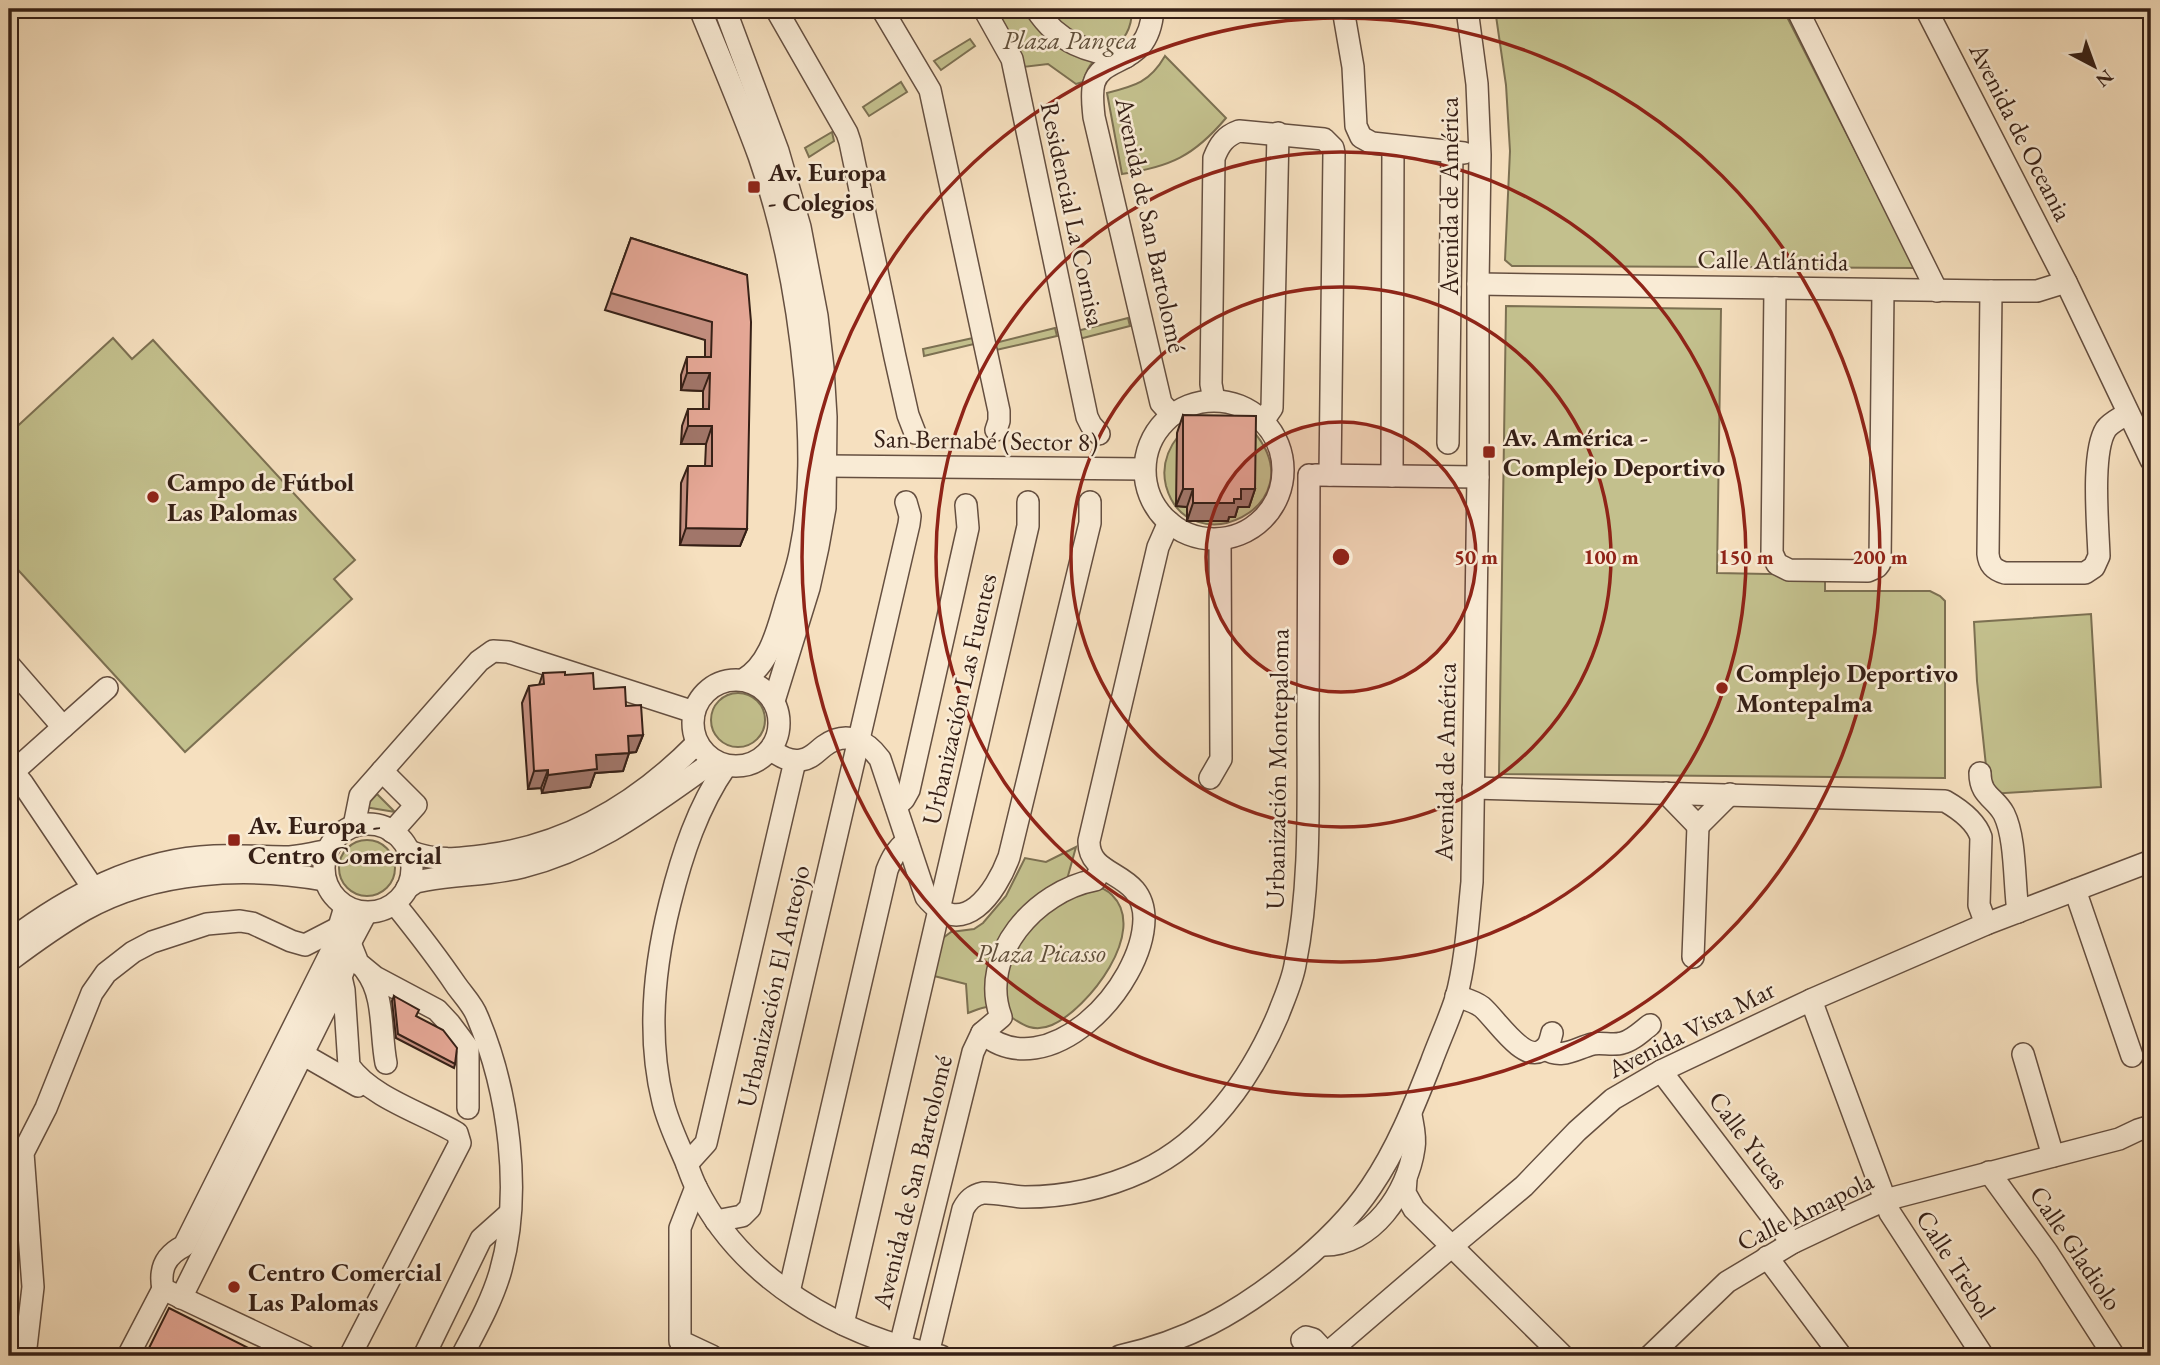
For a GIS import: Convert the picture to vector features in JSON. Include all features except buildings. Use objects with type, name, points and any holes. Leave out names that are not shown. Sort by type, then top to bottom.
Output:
[{"type":"street","points":[[700,9],[759,157],[779,225],[799,318],[809,423],[808,473],[800,553],[767,657],[754,674],[744,680]]},
{"type":"street","points":[[724,9],[778,151],[800,227],[817,316],[823,368],[825,508],[809,588],[774,701]]},
{"type":"street","points":[[776,9],[847,132],[908,415],[915,433]]},
{"type":"street","points":[[882,9],[930,90],[997,398],[999,421],[996,430]]},
{"type":"street","name":"Residencial La Cornisa","points":[[984,9],[1012,58],[1087,417],[1099,434]]},
{"type":"street","name":"Avenida de San Bartolomé","points":[[1036,9],[1052,29],[1084,49],[1099,54],[1126,57]]},
{"type":"street","name":"Avenida de San Bartolomé","points":[[1153,9],[1146,39],[1138,49],[1098,76],[1093,92],[1094,117],[1161,403],[1172,415]]},
{"type":"street","points":[[1343,9],[1353,67],[1358,132],[1366,141],[1480,155]]},
{"type":"street","name":"Avenida de América","points":[[1120,1356],[1154,1347],[1213,1324],[1256,1297],[1323,1245],[1371,1189],[1395,1147],[1411,1115],[1456,996],[1472,882],[1478,477],[1480,155],[1477,84],[1467,9]]},
{"type":"street","points":[[1797,9],[1937,291]]},
{"type":"street","name":"Avenida de Oceania","points":[[1926,9],[2066,282],[2151,460]]},
{"type":"street","points":[[1214,400],[1211,384],[1214,158],[1224,139],[1238,131],[1324,139],[1334,153],[1320,475]]},
{"type":"street","points":[[1263,421],[1272,408],[1278,133]]},
{"type":"street","points":[[1392,476],[1393,146]]},
{"type":"street","points":[[1448,443],[1452,152]]},
{"type":"street","name":"Calle Atlántida","points":[[1478,284],[2037,291],[2066,282]]},
{"type":"street","points":[[1775,288],[1772,553],[1777,564],[1789,570],[1868,572],[1877,567],[1881,558],[1883,290]]},
{"type":"street","points":[[1991,291],[1988,554],[1994,569],[2005,573],[2085,573],[2094,566],[2099,556],[2099,447],[2105,430],[2128,413]]},
{"type":"street","points":[[1320,475],[1286,492],[1252,528],[1220,539],[1187,534],[1168,522],[1150,496],[1144,470],[1150,443],[1156,431],[1172,415],[1188,405],[1214,400],[1241,406],[1263,421],[1296,467],[1320,475],[1478,477]]},
{"type":"street","points":[[1271,508],[1282,484],[1282,456],[1278,443]]},
{"type":"street","name":"San Bernabé (Sector 8)","points":[[826,466],[1144,470]]},
{"type":"street","name":"Urbanización Montepaloma","points":[[921,1353],[963,1209],[973,1196],[1056,1196],[1100,1186],[1144,1170],[1168,1157],[1217,1114],[1237,1090],[1258,1057],[1271,1029],[1295,967],[1307,878],[1320,475]]},
{"type":"street","points":[[859,740],[909,524],[906,502]]},
{"type":"street","name":"Urbanización Las Fuentes","points":[[939,908],[1028,526],[1028,502]]},
{"type":"street","points":[[771,750],[795,761],[810,758],[835,740],[845,738],[867,744],[880,760],[926,897],[943,911],[965,915],[975,909],[993,890],[1009,858],[1090,523],[1090,502]]},
{"type":"street","name":"Urbanización Las Fuentes","points":[[896,806],[909,790],[968,528],[965,505]]},
{"type":"street","points":[[1102,867],[1091,857],[1089,841],[1158,547],[1168,522]]},
{"type":"street","points":[[1210,778],[1221,760],[1220,539]]},
{"type":"street","points":[[354,826],[360,796],[479,661],[493,651],[508,652],[694,712]]},
{"type":"street","points":[[9,665],[64,727]]},
{"type":"street","points":[[744,680],[766,691],[774,701],[779,713],[777,738],[771,750],[751,764],[738,766],[720,763],[705,753],[697,743],[692,722],[694,712],[699,700],[718,683],[744,680]]},
{"type":"street","points":[[93,888],[13,780],[64,727],[107,688]]},
{"type":"street","name":"Urbanización El Anteojo","points":[[716,1221],[742,1216],[750,1208],[859,740]]},
{"type":"street","points":[[408,850],[434,859],[461,859],[512,852],[554,839],[629,802],[669,771],[697,743]]},
{"type":"street","name":"Urbanización El Anteojo","points":[[687,1164],[706,1143],[795,761]]},
{"type":"street","points":[[720,763],[683,855],[666,920],[654,1002],[654,1048],[663,1103],[696,1187],[716,1221],[752,1263],[789,1292],[843,1324],[921,1353]]},
{"type":"street","points":[[401,896],[411,876],[412,863],[408,850],[399,837],[386,828],[370,824],[354,826],[333,840],[326,851],[323,865],[324,880],[329,891],[345,907],[355,911],[381,911],[401,896],[416,883],[489,874],[556,857],[610,833],[667,794],[720,763]]},
{"type":"street","points":[[382,771],[416,805],[392,832]]},
{"type":"street","points":[[1980,773],[1983,791],[2002,810],[2010,830],[2018,912]]},
{"type":"street","points":[[1473,788],[1945,801],[1978,829],[1981,838],[1979,905],[1986,924]]},
{"type":"street","points":[[1665,793],[1698,826]]},
{"type":"street","points":[[667,794],[679,795],[690,805],[695,814],[694,829]]},
{"type":"street","points":[[1693,957],[1698,826],[1730,794]]},
{"type":"street","points":[[789,1292],[887,870],[891,859],[907,841]]},
{"type":"street","points":[[9,941],[43,916],[120,876],[171,862],[213,856],[287,857],[326,851]]},
{"type":"street","name":"Avenida Vista Mar","points":[[1325,1355],[1524,1186],[1577,1131],[1613,1099],[1661,1071],[1811,1000],[1986,924],[2151,861]]},
{"type":"street","name":"Avenida de San Bartolomé","points":[[921,1353],[972,1052],[982,1032],[1001,1017],[994,989],[998,967],[1006,947],[1020,926],[1054,895],[1095,880],[1102,867],[1132,886],[1140,898],[1144,918],[1134,960],[1112,997],[1084,1025],[1060,1040],[1041,1047],[1022,1049],[1005,1047],[982,1032]]},
{"type":"street","points":[[9,961],[86,909],[122,893],[165,880],[204,874],[287,873],[324,880]]},
{"type":"street","points":[[2075,890],[2132,1056]]},
{"type":"street","points":[[401,896],[435,955],[477,1014],[498,1078],[511,1156],[509,1214],[500,1272],[489,1305],[462,1356]]},
{"type":"street","points":[[128,1356],[172,1294],[222,1195],[286,1091],[304,1055],[346,964],[345,907]]},
{"type":"street","points":[[843,1324],[939,908]]},
{"type":"street","points":[[305,1356],[172,1294],[161,1278],[162,1268],[175,1250],[184,1246],[222,1195],[266,1081],[332,950],[366,913]]},
{"type":"street","points":[[25,1356],[33,1287],[23,1153],[46,1108],[92,993],[106,973],[133,952],[152,942],[207,924],[240,920],[305,945],[344,936]]},
{"type":"street","points":[[344,936],[358,963],[375,977],[437,1010],[463,1041],[468,1048],[468,1108]]},
{"type":"street","points":[[364,968],[378,993],[386,1063]]},
{"type":"street","points":[[341,977],[349,1066],[356,1076],[373,1090],[457,1133],[460,1143],[350,1356]]},
{"type":"street","points":[[1456,996],[1483,1008],[1523,1050],[1533,1053],[1548,1041],[1552,1053],[1572,1053],[1595,1044],[1622,1044],[1650,1025]]},
{"type":"street","name":"Calle Trebol","points":[[1811,1000],[1890,1213],[1983,1356]]},
{"type":"street","points":[[304,1055],[359,1087],[373,1090]]},
{"type":"street","points":[[2023,1055],[2053,1156]]},
{"type":"street","name":"Calle Yucas","points":[[1661,1071],[1792,1242]]},
{"type":"street","points":[[266,1081],[286,1091]]},
{"type":"street","points":[[1411,1115],[1414,1149],[1405,1194],[1414,1209],[1563,1356]]},
{"type":"street","name":"Calle Amapola","points":[[1657,1354],[1727,1282],[1792,1242],[1885,1200],[2119,1139],[2151,1126]]},
{"type":"street","name":"Calle Gladiolo","points":[[1989,1172],[2047,1252],[2114,1356]]},
{"type":"street","points":[[1323,1245],[1334,1245],[1364,1232],[1397,1197],[1406,1179]]},
{"type":"street","points":[[696,1187],[680,1228],[680,1341],[712,1356]]},
{"type":"street","points":[[1386,1210],[1396,1206],[1414,1209]]},
{"type":"street","points":[[424,1356],[481,1239],[509,1214]]},
{"type":"street","points":[[1767,1257],[1841,1356]]},
{"type":"street","points":[[1302,1340],[1311,1338],[1325,1355]]},
{"type":"green space","name":"Plaza Pangea","points":[[994,9],[1132,9],[1131,22],[1123,39],[1093,62],[1083,82],[1076,84],[1048,64],[1023,67]]},
{"type":"green space","points":[[1495,9],[1783,9],[1915,268],[1512,266],[1505,260],[1510,151],[1506,85]]},
{"type":"green space","points":[[970,39],[975,46],[941,70],[934,61]]},
{"type":"green space","points":[[1165,56],[1226,118],[1203,142],[1180,158],[1154,168],[1122,174],[1107,93],[1141,82],[1154,72]]},
{"type":"green space","points":[[901,82],[907,92],[869,116],[863,107]]},
{"type":"green space","points":[[832,132],[834,141],[809,157],[805,148]]},
{"type":"green space","name":"Complejo Deportivo Montepalma","points":[[1506,306],[1721,309],[1717,573],[1825,575],[1825,591],[1930,591],[1940,596],[1945,601],[1945,778],[1499,774]]},
{"type":"green space","points":[[1128,318],[1130,326],[1079,339],[1077,331]]},
{"type":"green space","points":[[1055,328],[1057,336],[996,350],[995,343]]},
{"type":"green space","name":"Campo de Fútbol Las Palomas","points":[[113,338],[132,359],[153,340],[355,560],[334,579],[352,599],[185,752],[9,560],[9,434]]},
{"type":"green space","points":[[973,338],[974,344],[924,356],[923,349]]},
{"type":"green space","points":[[1254,432],[1269,459],[1270,483],[1260,503],[1242,517],[1220,524],[1198,522],[1179,510],[1166,486],[1164,472],[1168,452],[1179,435]]},
{"type":"green space","points":[[2091,614],[2101,787],[1989,794],[1977,681],[1974,622]]},
{"type":"green space","points":[[743,693],[753,697],[761,705],[765,720],[761,735],[753,743],[733,747],[723,743],[715,735],[711,715],[715,705],[723,697]]},
{"type":"green space","points":[[377,794],[395,812],[365,807]]},
{"type":"green space","points":[[362,840],[372,840],[387,848],[393,857],[393,879],[387,888],[372,896],[362,896],[344,884],[339,873],[339,863],[351,845]]},
{"type":"green space","name":"Plaza Picasso","points":[[1076,847],[1066,883],[1102,888],[1112,895],[1122,910],[1123,928],[1119,948],[1109,968],[1082,1003],[1052,1025],[1033,1028],[988,1007],[968,1013],[966,984],[934,976],[943,938],[951,932],[974,929],[983,923],[1006,896],[1025,858],[1046,862]]},
{"type":"place","name":"Av. Europa - Colegios","points":[[754,187]]},
{"type":"place","name":"Av. América - Complejo Deportivo","points":[[1489,452]]},
{"type":"place","name":"Campo de Fútbol Las Palomas","points":[[153,497]]},
{"type":"place","name":"Complejo Deportivo Montepalma","points":[[1722,688]]},
{"type":"place","name":"Av. Europa - Centro Comercial","points":[[234,840]]},
{"type":"place","name":"Centro Comercial Las Palomas","points":[[234,1287]]}]
